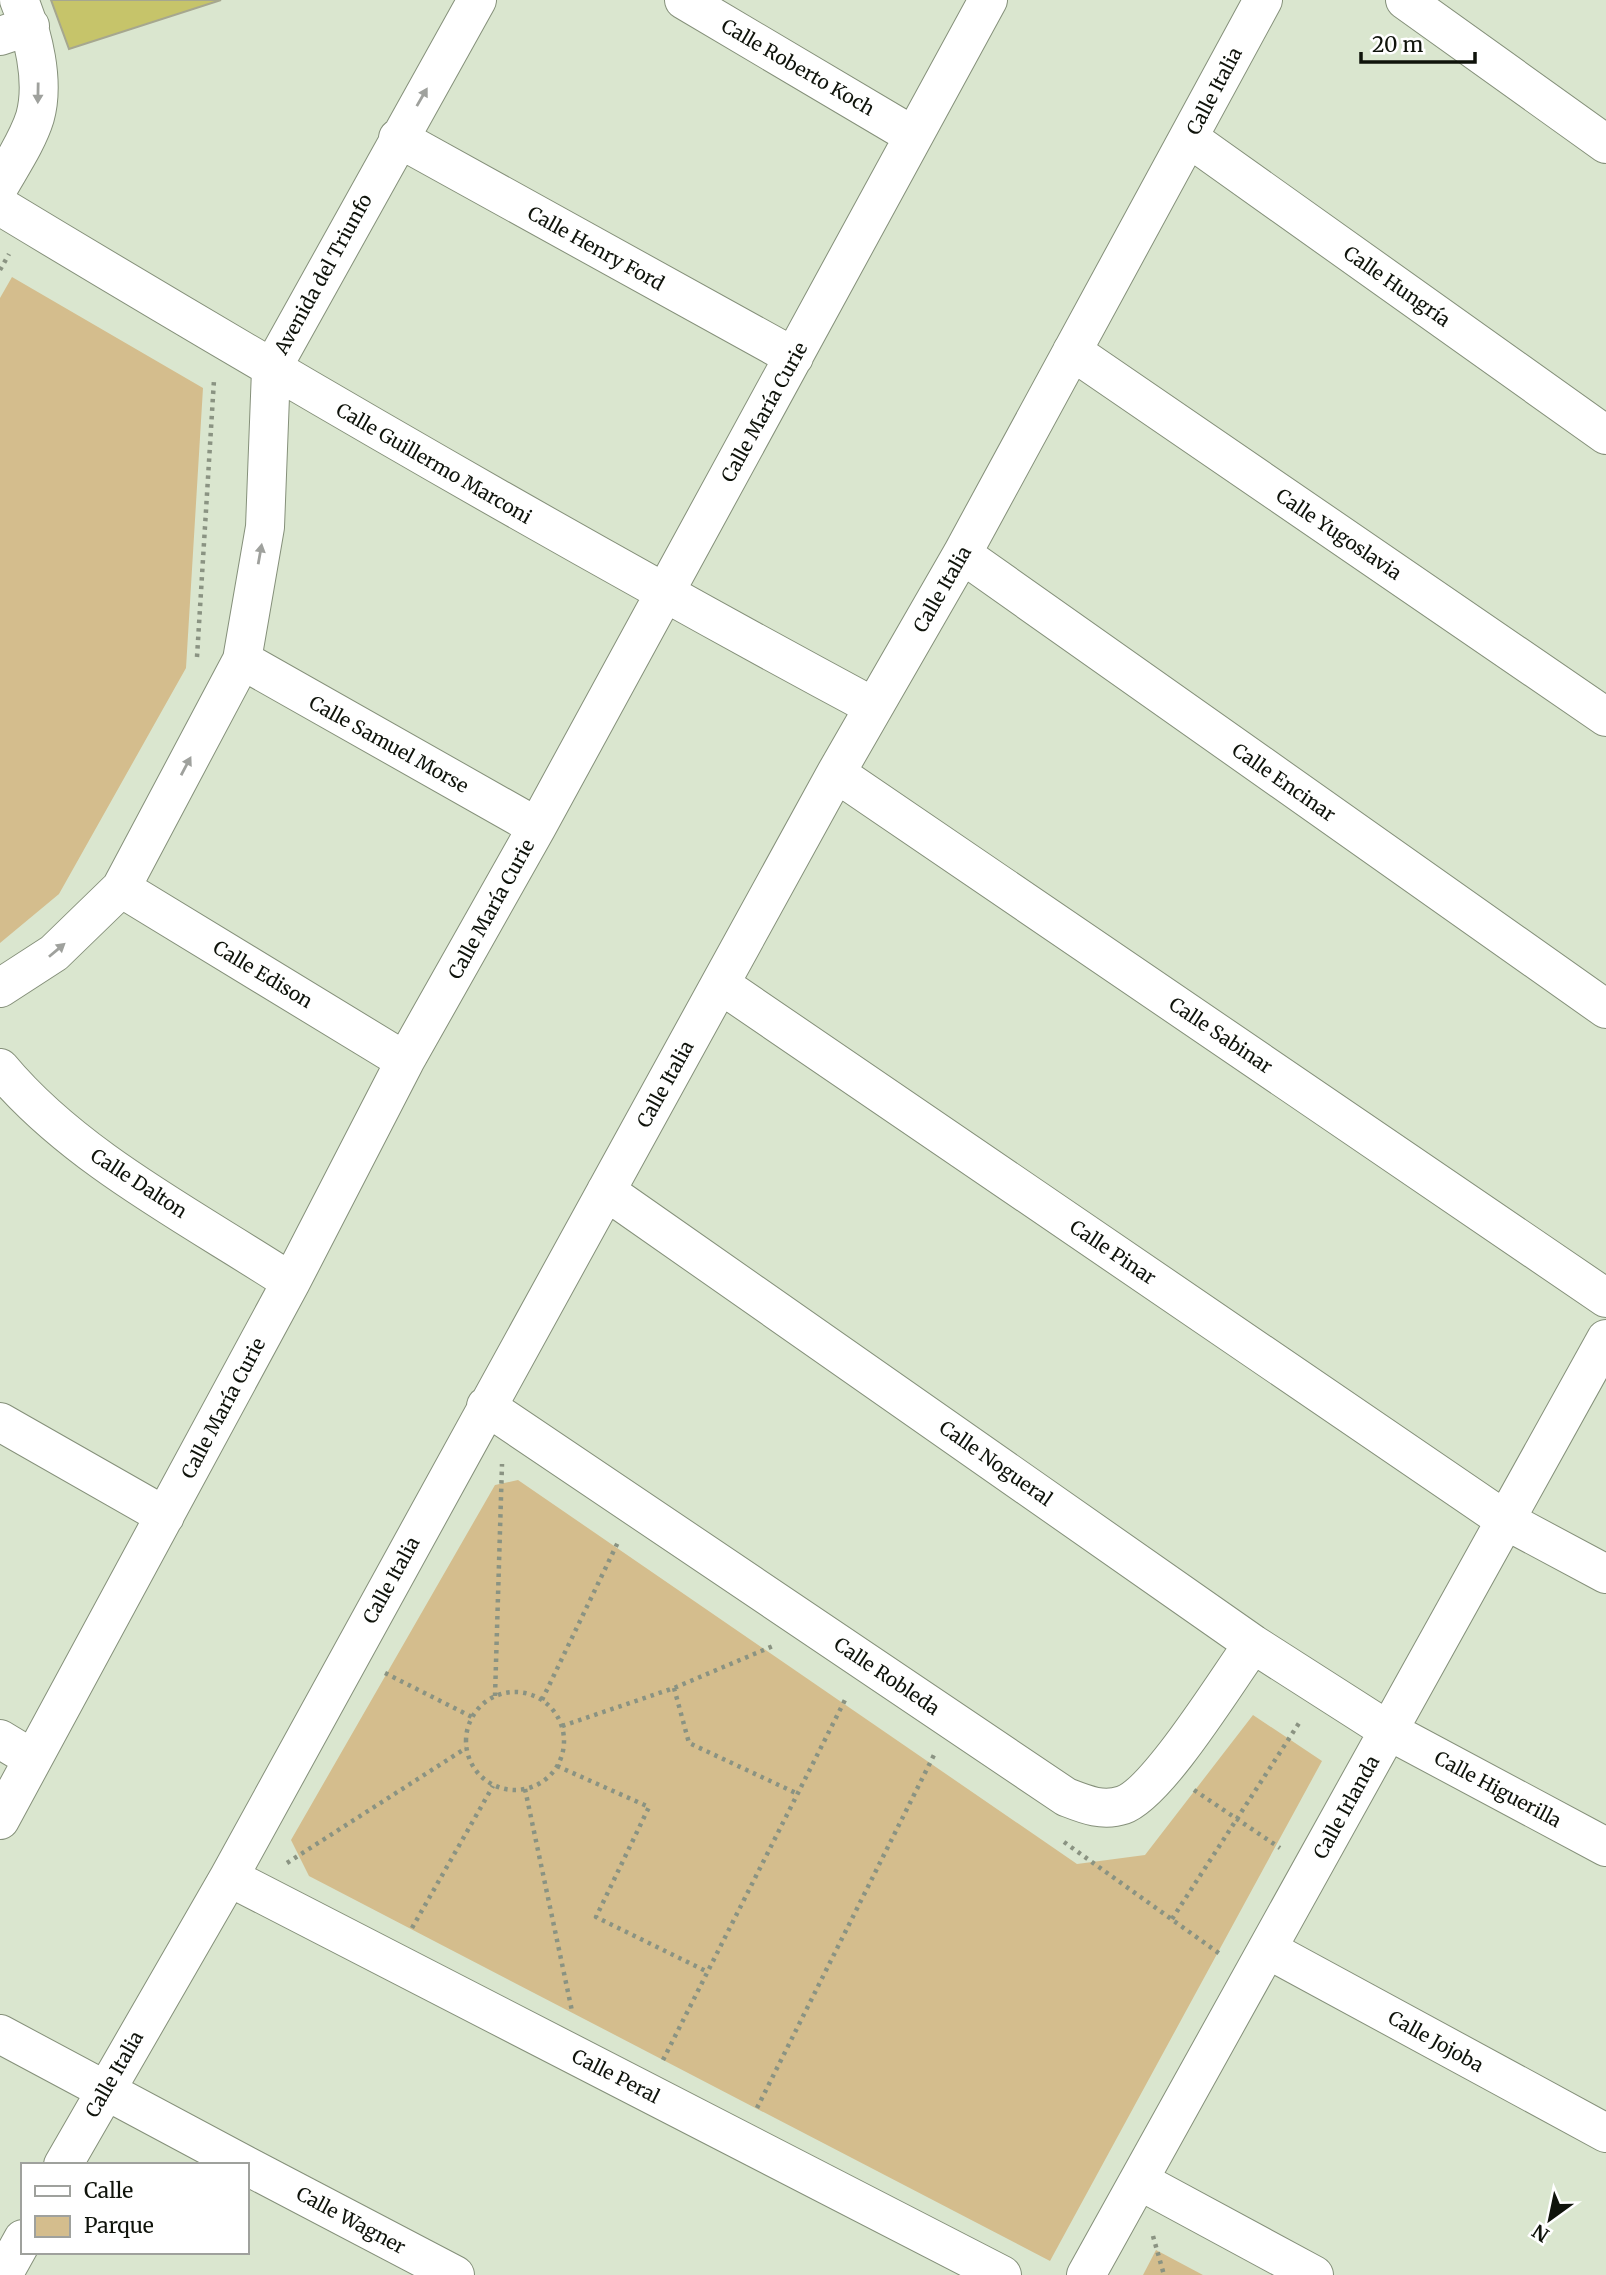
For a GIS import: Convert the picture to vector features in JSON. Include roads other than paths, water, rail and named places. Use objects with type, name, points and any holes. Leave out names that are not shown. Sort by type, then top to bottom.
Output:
[{"type":"street","name":"Avenida del Triunfo","points":[[0,988],[54,953],[121,888],[242,660],[265,527],[271,370],[477,0]]},
{"type":"street","name":"Calle Roberto Koch","points":[[684,0],[912,135]]},
{"type":"street","name":"Calle María Curie","points":[[0,1820],[292,1282],[405,1060],[537,827],[988,0]]},
{"type":"street","name":"Calle Italia","points":[[64,2163],[103,2091],[229,1877],[836,772],[962,554],[1263,0]]},
{"type":"street","points":[[1405,0],[1606,144]]},
{"type":"street","points":[[0,185],[35,119],[40,93],[16,20]]},
{"type":"street","name":"Calle Henry Ford","points":[[398,138],[794,357]]},
{"type":"street","name":"Calle Hungría","points":[[1189,138],[1606,435]]},
{"type":"street","name":"Calle Guillermo Marconi","points":[[0,206],[271,370],[663,594],[874,707]]},
{"type":"street","name":"Calle Yugoslavia","points":[[1072,351],[1606,717]]},
{"type":"street","name":"Calle Encinar","points":[[962,554],[1606,1009]]},
{"type":"street","name":"Calle Samuel Morse","points":[[242,660],[537,827]]},
{"type":"street","name":"Calle Sabinar","points":[[836,772],[1606,1298]]},
{"type":"street","name":"Calle Edison","points":[[121,888],[405,1060]]},
{"type":"street","name":"Calle Pinar","points":[[720,984],[1505,1520],[1606,1574]]},
{"type":"street","name":"Calle Dalton","points":[[0,1068],[26,1099],[79,1145],[292,1282]]},
{"type":"street","name":"Calle Nogueral","points":[[606,1191],[1253,1644],[1389,1731]]},
{"type":"street","name":"Calle Irlanda","points":[[1086,2275],[1606,1339]]},
{"type":"street","name":"Calle Robleda","points":[[486,1406],[1066,1797],[1094,1808],[1123,1805],[1148,1789],[1253,1644]]},
{"type":"street","points":[[0,1422],[165,1516]]},
{"type":"street","name":"Calle Higuerilla","points":[[1389,1731],[1606,1847]]},
{"type":"street","points":[[0,1738],[33,1759]]},
{"type":"street","name":"Calle Peral","points":[[229,1877],[1002,2275]]},
{"type":"street","name":"Calle Jojoba","points":[[1267,1949],[1606,2133]]},
{"type":"street","name":"Calle Wagner","points":[[0,2034],[242,2163]]},
{"type":"street","name":"Calle Wagner","points":[[248,2166],[456,2275]]},
{"type":"street","points":[[1140,2181],[1314,2275]]},
{"type":"street","points":[[3,2275],[21,2243]]}]
